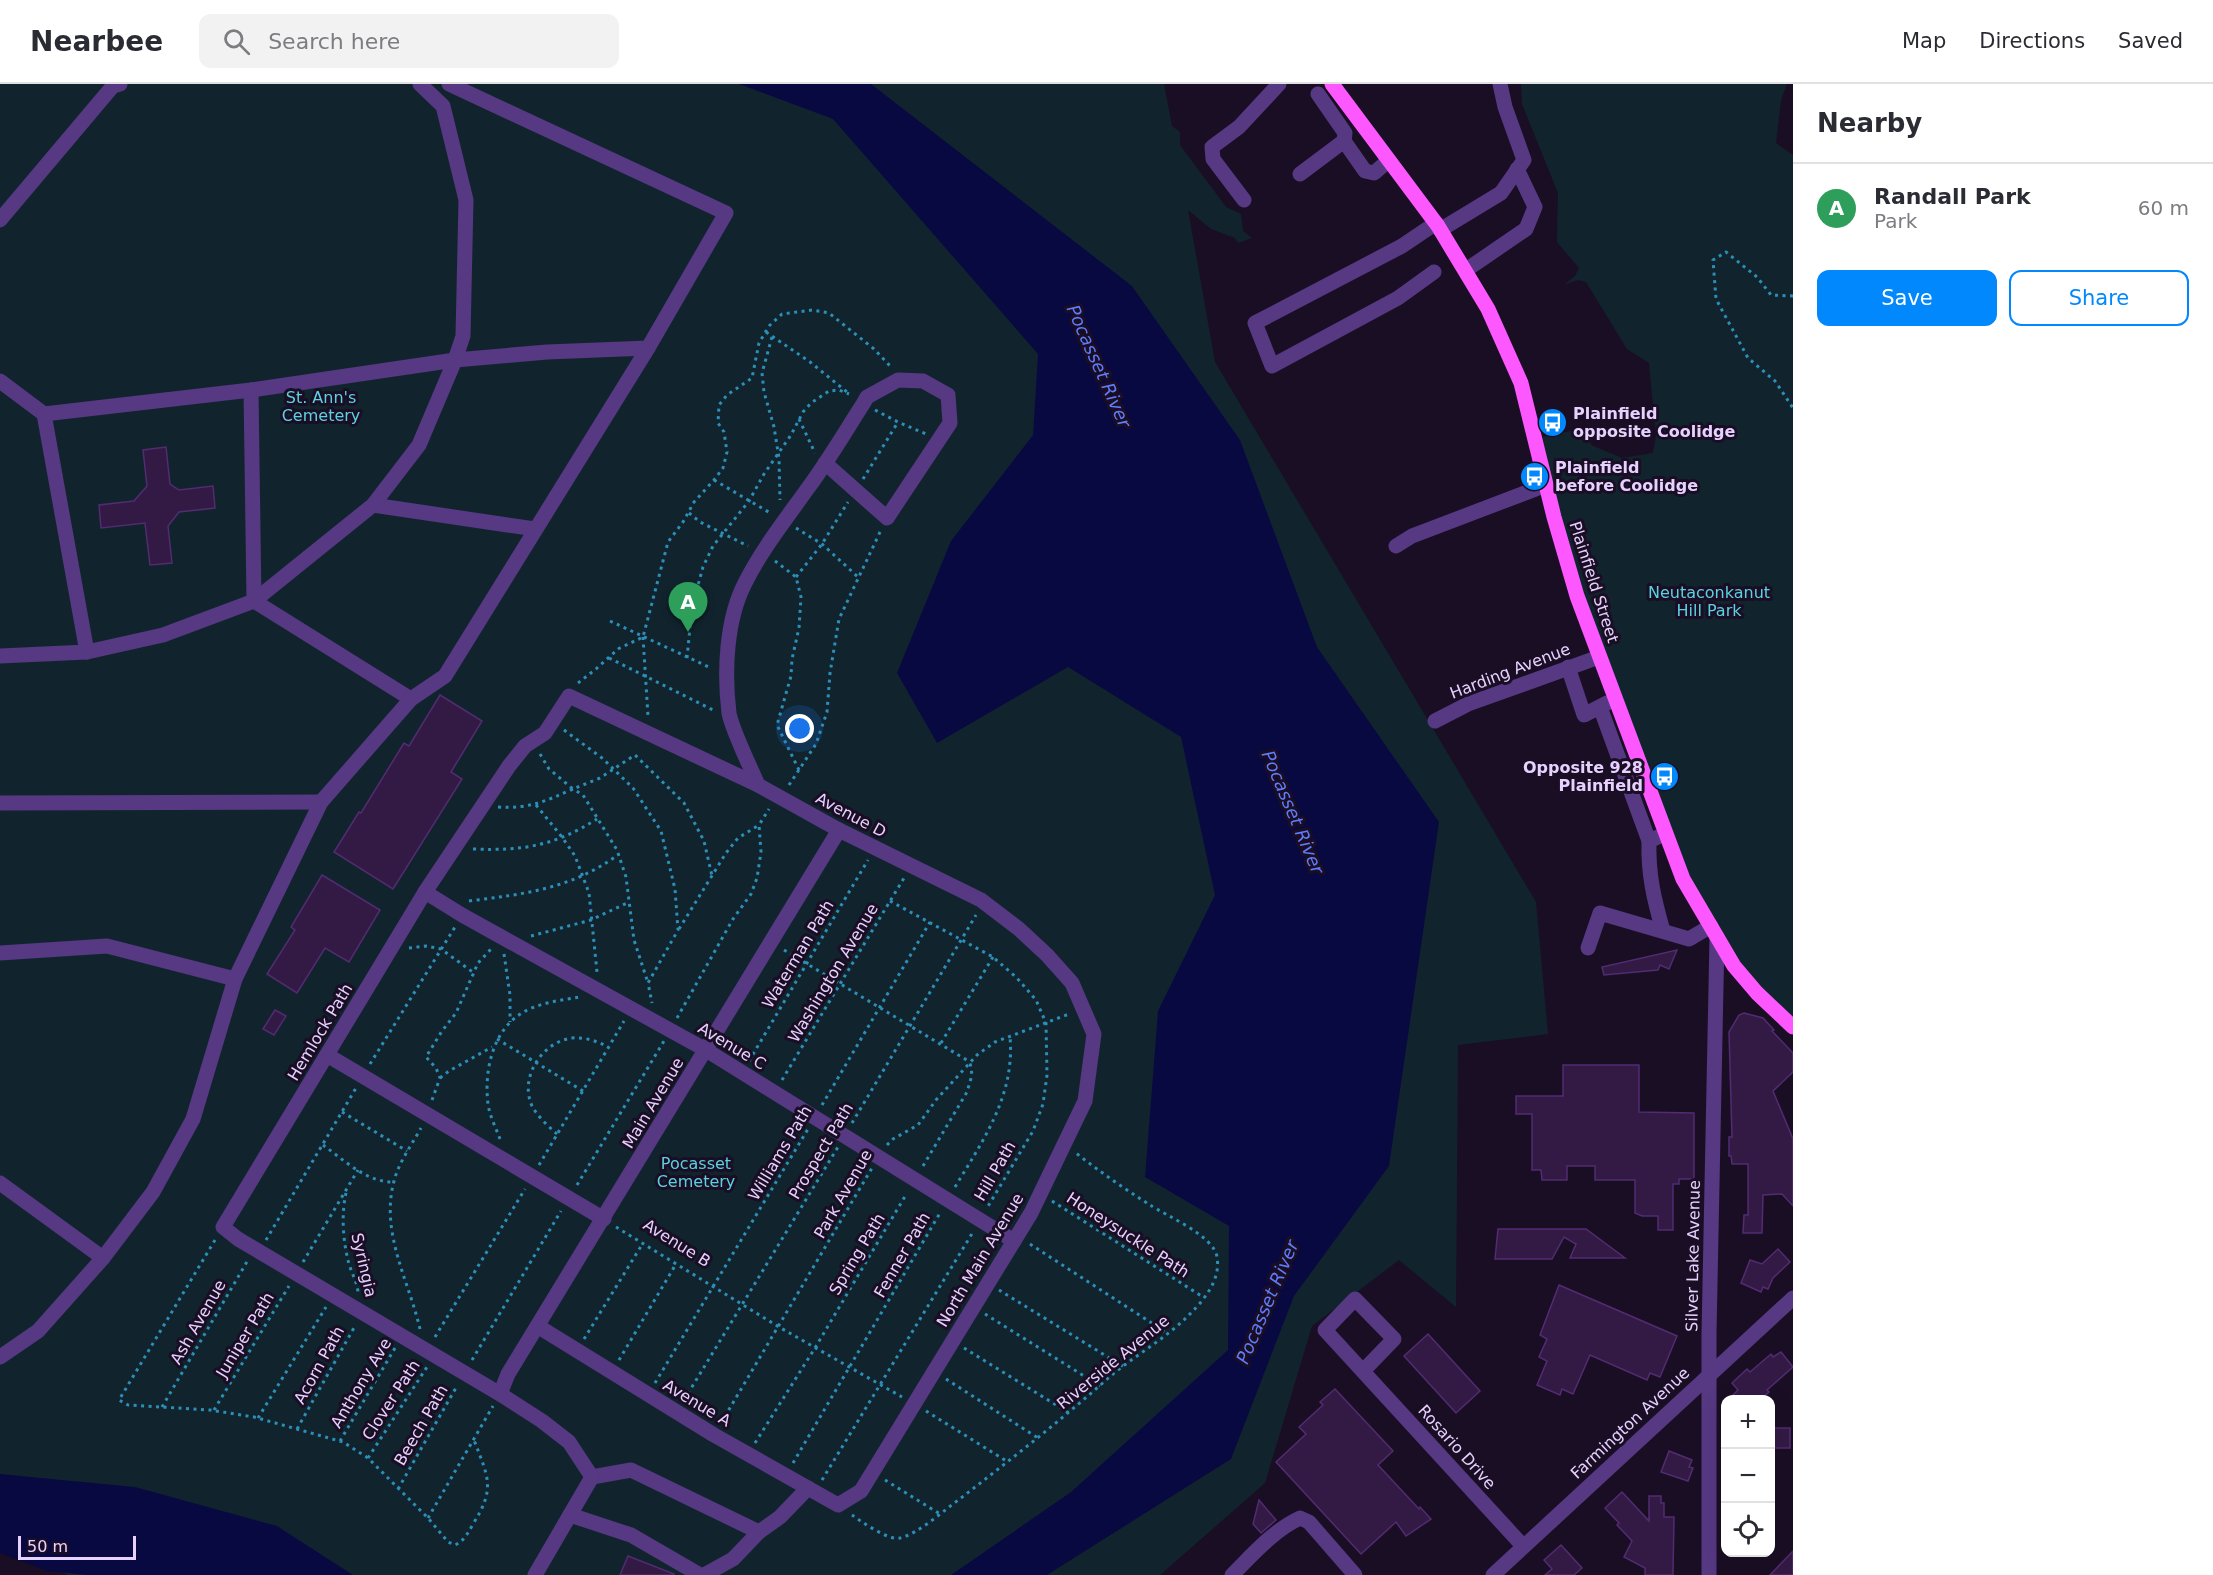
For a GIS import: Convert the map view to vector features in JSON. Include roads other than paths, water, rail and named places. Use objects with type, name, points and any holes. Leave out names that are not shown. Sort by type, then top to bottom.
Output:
[{"type":"main road","name":"Plainfield Street","points":[[1322,86],[1388,161],[1438,227],[1488,309],[1521,383],[1569,572],[1683,879],[1734,966],[1793,1027]]},
{"type":"street","points":[[0,220],[113,86],[120,84]]},
{"type":"street","points":[[0,656],[87,652],[163,635],[254,601],[373,506],[419,445],[463,336],[466,200],[443,106],[420,84]]},
{"type":"street","points":[[0,1357],[38,1331],[103,1258],[153,1192],[193,1119],[235,979],[321,802],[411,699],[445,676],[648,348],[726,213],[449,84]]},
{"type":"street","points":[[1244,200],[1213,159],[1212,147],[1239,127],[1279,84]]},
{"type":"street","points":[[1434,272],[1398,298],[1272,366],[1255,323],[1501,193],[1524,160],[1505,106],[1500,84]]},
{"type":"street","points":[[1322,86],[1345,133],[1344,141],[1365,171],[1374,172],[1388,161]]},
{"type":"street","points":[[1300,174],[1344,141]]},
{"type":"street","points":[[1466,270],[1526,229],[1535,207],[1517,170]]},
{"type":"street","points":[[44,414],[251,390],[455,360],[547,352],[648,348]]},
{"type":"street","points":[[758,785],[731,719],[727,674],[734,611],[744,584],[867,397],[898,380],[923,381],[948,395],[950,423],[887,518],[825,463]]},
{"type":"street","points":[[0,381],[44,414],[87,652]]},
{"type":"street","points":[[251,390],[254,601]]},
{"type":"street","points":[[1396,546],[1412,536],[1546,485]]},
{"type":"street","points":[[373,506],[535,529]]},
{"type":"street","points":[[254,601],[411,699]]},
{"type":"street","name":"Harding Avenue","points":[[1435,721],[1468,704],[1599,657]]},
{"type":"street","points":[[1568,667],[1584,715],[1616,699]]},
{"type":"street","name":"Hemlock Path","points":[[500,1394],[223,1227],[424,892],[525,746],[545,733],[568,696]]},
{"type":"street","name":"Avenue D","points":[[568,696],[758,785],[838,830],[983,902],[1019,929],[1047,955],[1072,983],[1083,1008]]},
{"type":"street","points":[[1600,707],[1649,841],[1648,866],[1651,887],[1663,932]]},
{"type":"street","points":[[1609,730],[1624,723]]},
{"type":"street","points":[[1624,768],[1639,762]]},
{"type":"street","points":[[1637,807],[1654,800]]},
{"type":"street","points":[[0,803],[321,802]]},
{"type":"street","name":"Main Avenue","points":[[500,1394],[508,1374],[539,1327],[838,830]]},
{"type":"street","points":[[1649,841],[1666,834]]},
{"type":"street","name":"Avenue C","points":[[424,892],[505,942],[706,1050],[980,1221],[1015,1239]]},
{"type":"street","points":[[1588,948],[1600,913],[1689,939],[1714,932]]},
{"type":"street","name":"Silver Lake Avenue","points":[[1709,1575],[1714,932]]},
{"type":"street","points":[[0,953],[107,946],[235,979]]},
{"type":"street","name":"North Main Avenue","points":[[838,1505],[861,1491],[1041,1194],[1085,1101],[1094,1034],[1083,1008]]},
{"type":"street","points":[[327,1055],[604,1219]]},
{"type":"street","points":[[0,1183],[103,1258]]},
{"type":"street","name":"Farmington Avenue","points":[[1492,1575],[1793,1298]]},
{"type":"street","name":"Rosario Drive","points":[[1364,1370],[1395,1339],[1355,1299],[1326,1330],[1523,1546]]},
{"type":"street","name":"Avenue A","points":[[539,1327],[714,1435],[838,1505]]},
{"type":"street","points":[[500,1394],[542,1421],[569,1442],[592,1477]]},
{"type":"street","points":[[535,1575],[592,1477],[631,1470],[759,1533]]},
{"type":"street","points":[[570,1515],[631,1536],[702,1575],[733,1559],[759,1533],[812,1490]]},
{"type":"street","points":[[1232,1575],[1291,1522],[1300,1518],[1309,1522],[1355,1575]]},
{"type":"water","name":"Pocasset River","points":[[739,84],[871,84],[1132,286],[1240,440],[1317,647],[1439,822],[1389,1166],[1294,1296],[1231,1459],[1047,1575],[951,1575],[1071,1492],[1228,1350],[1229,1226],[1145,1177],[1158,1011],[1215,895],[1181,737],[1068,667],[937,743],[897,673],[951,541],[1033,435],[1038,354],[833,119]]},
{"type":"water","points":[[0,1474],[135,1487],[277,1526],[353,1575],[88,1575],[47,1571],[0,1553]]},
{"type":"place","name":"Plainfield opposite Coolidge","points":[[1552,422]]},
{"type":"place","name":"Plainfield before Coolidge","points":[[1534,476]]},
{"type":"place","name":"Randall Park","points":[[688,632]]},
{"type":"place","name":"Opposite 928 Plainfield","points":[[1664,776]]},
{"type":"park label","name":"St. Ann's Cemetery","points":[[321,406]]},
{"type":"park label","name":"Neutaconkanut Hill Park","points":[[1709,601]]},
{"type":"park label","name":"Pocasset Cemetery","points":[[696,1172]]}]
